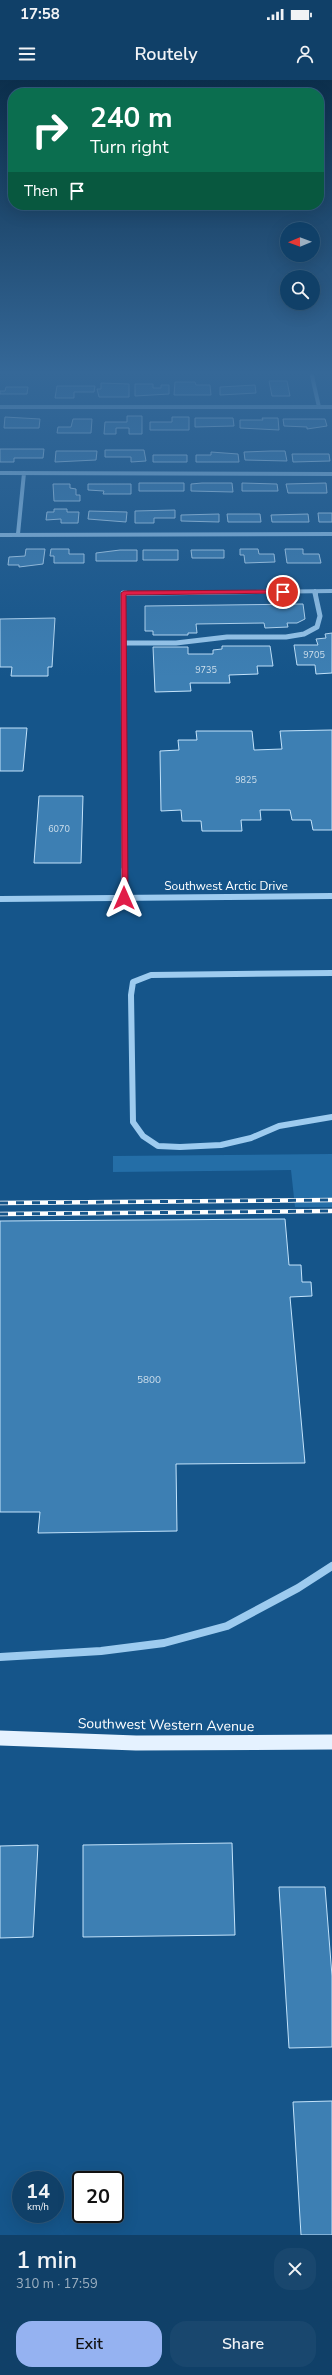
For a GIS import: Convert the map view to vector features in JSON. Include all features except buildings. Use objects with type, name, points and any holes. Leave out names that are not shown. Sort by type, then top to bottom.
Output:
[{"type":"main road","name":"Southwest Western Avenue","points":[[0,1738],[152,1743],[332,1742]]},
{"type":"street","points":[[18,534],[24,476]]},
{"type":"street","points":[[0,535],[332,534]]},
{"type":"street","points":[[124,643],[176,643],[227,637],[286,637],[304,634],[317,627],[320,616],[315,591]]},
{"type":"street","points":[[124,898],[124,593],[332,591]]},
{"type":"street","name":"Southwest Arctic Drive","points":[[0,899],[332,896]]},
{"type":"street","points":[[332,974],[152,976],[133,982],[131,994],[133,1122],[143,1136],[158,1146],[221,1145],[251,1138],[279,1126],[332,1117]]},
{"type":"street","points":[[0,1657],[93,1652],[164,1643],[227,1626],[298,1588],[332,1566]]},
{"type":"shaded area","points":[[332,1154],[332,1207],[295,1207],[291,1170],[113,1172],[113,1156]]},
{"type":"railway","points":[[0,1203],[332,1200]]},
{"type":"railway","points":[[0,1214],[332,1211]]},
{"type":"route","points":[[124,898],[124,593],[283,592]]}]
